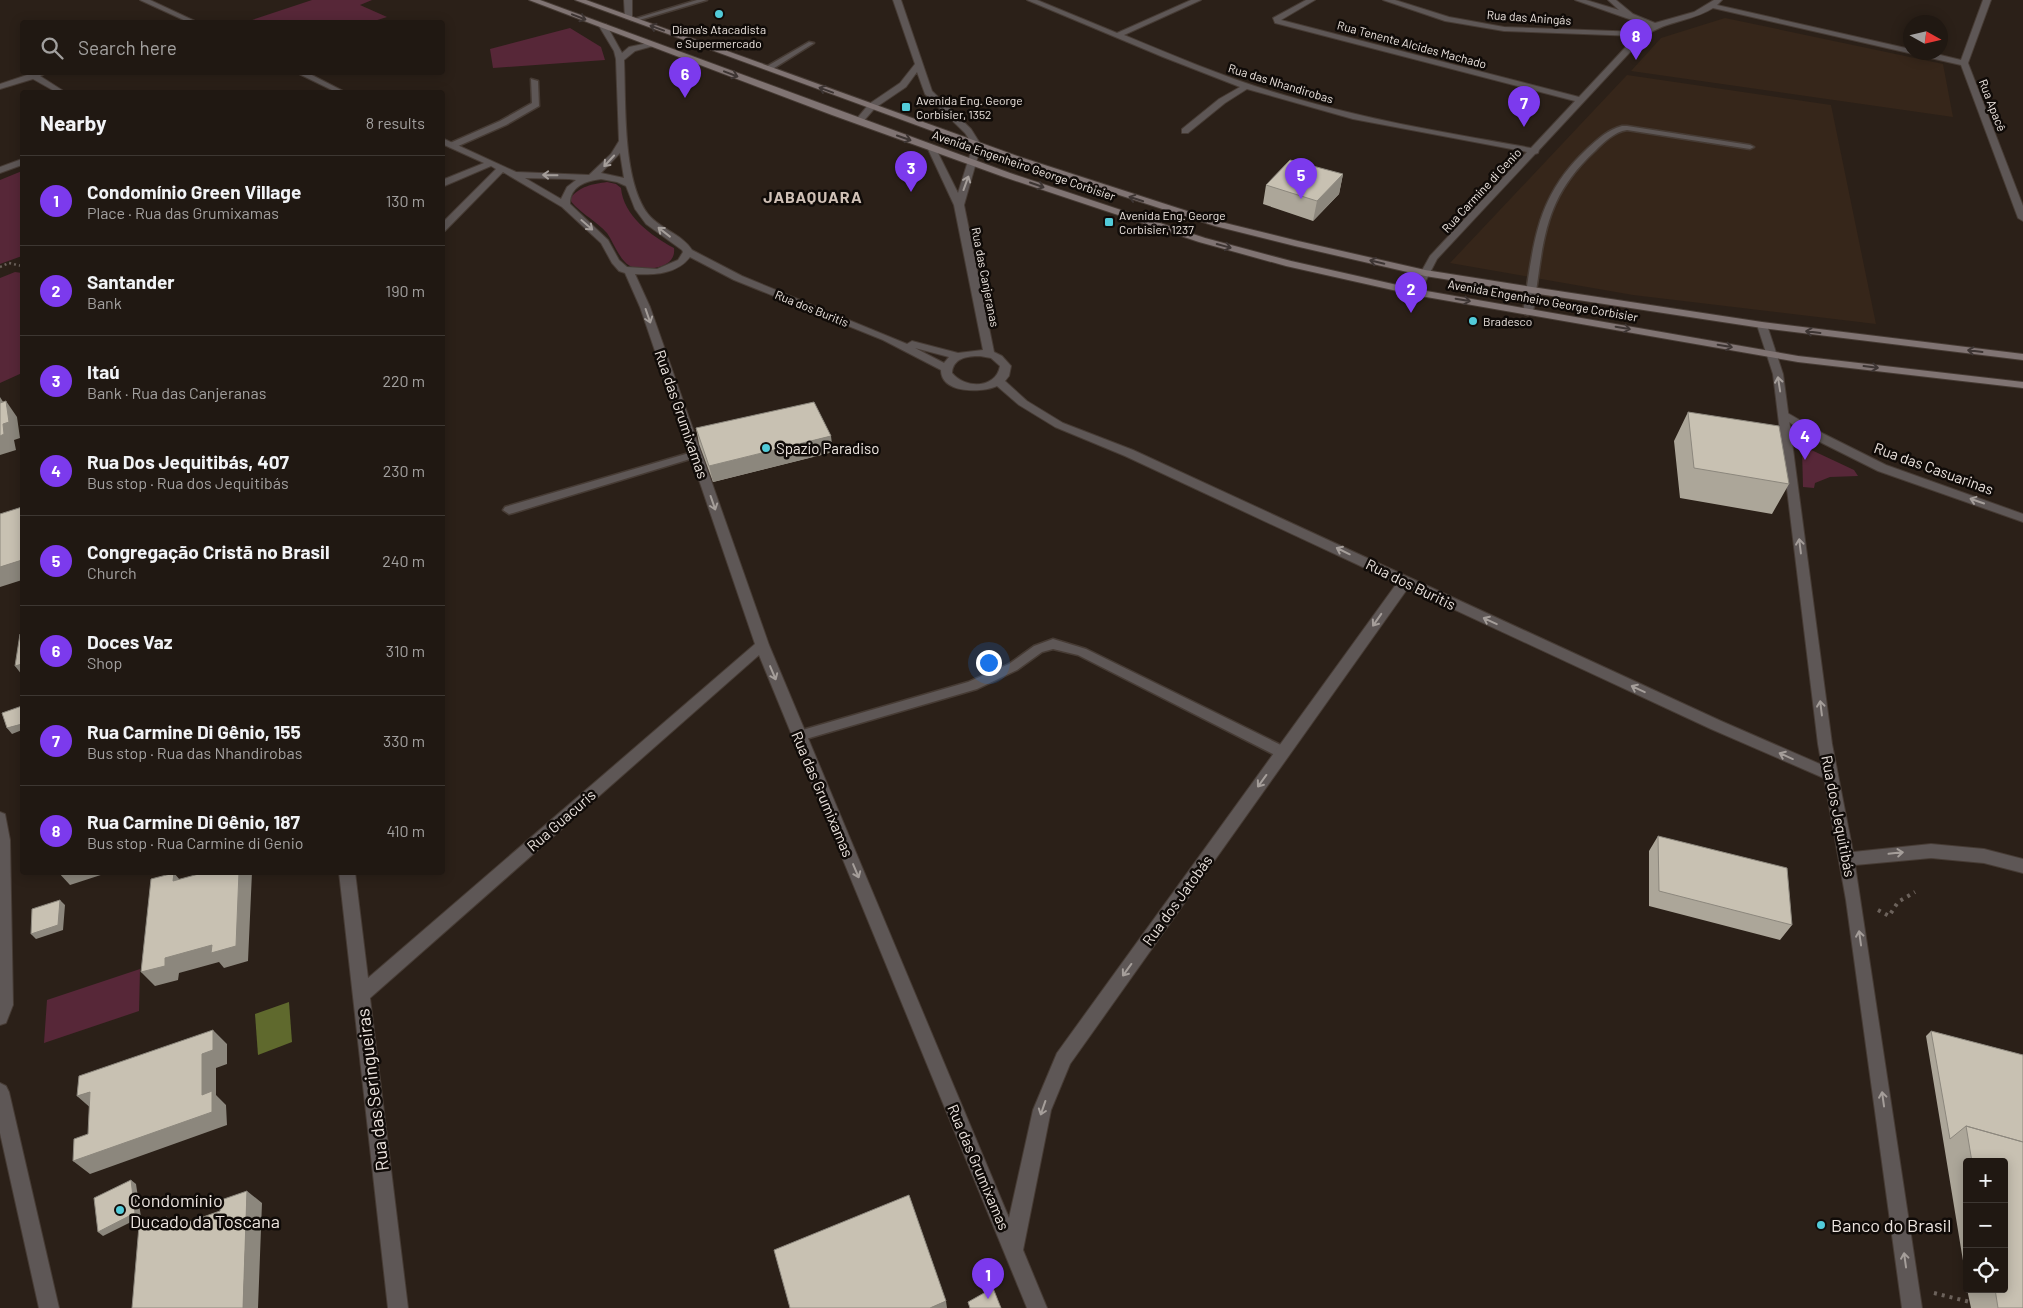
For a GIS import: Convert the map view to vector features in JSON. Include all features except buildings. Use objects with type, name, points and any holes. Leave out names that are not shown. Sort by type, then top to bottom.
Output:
[{"type":"main road","name":"Avenida Engenheiro George Corbisier","points":[[533,0],[858,122],[1202,240],[1289,264],[1415,292],[1798,359],[2023,385]]},
{"type":"main road","name":"Avenida Engenheiro George Corbisier","points":[[579,0],[977,145],[1143,201],[1218,224],[1425,273],[1762,325],[2023,357]]},
{"type":"street","points":[[144,0],[189,20]]},
{"type":"street","points":[[628,0],[631,19]]},
{"type":"street","points":[[897,0],[928,92],[968,131],[977,145]]},
{"type":"street","name":"Rua das Nhandirobas","points":[[1031,0],[1247,86],[1364,119],[1423,132],[1535,151]]},
{"type":"street","points":[[1118,35],[1197,0]]},
{"type":"street","name":"Rua Tenente Alcides Machado","points":[[1311,0],[1284,13],[1277,18],[1278,21],[1580,100]]},
{"type":"street","name":"Rua das Aningás","points":[[1387,0],[1448,18],[1504,29],[1642,34]]},
{"type":"street","points":[[1579,0],[1654,25]]},
{"type":"street","points":[[1612,0],[1630,16]]},
{"type":"street","name":"Rua Apacê","points":[[1987,0],[1964,63],[2023,218]]},
{"type":"street","points":[[1715,3],[1903,49]]},
{"type":"street","name":"Rua Carmine di Genio","points":[[1415,292],[1433,258],[1535,151],[1642,34],[1654,25],[1702,12],[1715,3]]},
{"type":"street","points":[[603,26],[618,51],[620,59],[624,166],[630,185]]},
{"type":"street","points":[[620,59],[632,49],[650,44]]},
{"type":"street","points":[[1948,59],[1964,63]]},
{"type":"street","points":[[858,122],[872,106],[907,81],[919,64]]},
{"type":"street","points":[[305,75],[337,90]]},
{"type":"street","points":[[0,87],[34,76],[57,90]]},
{"type":"street","points":[[1185,131],[1222,101],[1247,86]]},
{"type":"street","points":[[898,88],[928,92]]},
{"type":"street","points":[[445,141],[502,168],[565,205],[601,237],[623,269],[630,272],[658,272],[681,262],[688,252]]},
{"type":"street","points":[[565,205],[564,199],[575,184],[589,178],[614,156],[623,142]]},
{"type":"street","name":"Rua das Canjeranas","points":[[959,205],[977,145]]},
{"type":"street","name":"Rua das Canjeranas","points":[[931,147],[959,205],[989,353]]},
{"type":"street","points":[[0,170],[20,163]]},
{"type":"street","points":[[445,183],[490,163]]},
{"type":"street","points":[[445,227],[502,168]]},
{"type":"street","points":[[514,175],[614,178],[630,185]]},
{"type":"street","name":"Rua dos Buritis","points":[[630,185],[635,203],[645,216],[680,243],[688,252],[738,278],[887,338],[946,368]]},
{"type":"street","name":"Rua dos Buritis","points":[[681,262],[738,278]]},
{"type":"street","name":"Rua das Grumixamas","points":[[630,272],[645,306],[762,645],[1037,1308]]},
{"type":"street","name":"Rua dos Jequitibás","points":[[1762,325],[1778,374],[1831,775],[1854,900],[1912,1308]]},
{"type":"street","name":"Rua dos Buritis","points":[[887,338],[958,356]]},
{"type":"street","points":[[970,352],[989,353],[996,356],[1006,366],[1004,376],[999,381],[982,387],[963,386],[949,379],[946,368],[949,362],[958,356],[970,352]]},
{"type":"street","name":"Rua dos Buritis","points":[[999,381],[1023,403],[1059,425],[1137,457],[1716,725],[1831,775]]},
{"type":"street","name":"Rua das Casuarinas","points":[[1784,414],[1820,437],[1882,468],[2023,518]]},
{"type":"street","name":"Rua dos Jatobás","points":[[1013,1249],[1042,1110],[1063,1059],[1406,581]]},
{"type":"street","name":"Rua Guacuris","points":[[361,994],[762,645]]},
{"type":"street","points":[[0,818],[4,1006],[0,1017]]},
{"type":"street","points":[[1847,859],[1931,851],[1984,856],[2023,866]]},
{"type":"street","name":"Rua das Seringueiras","points":[[347,875],[398,1308]]},
{"type":"street","points":[[0,1092],[49,1308]]},
{"type":"lane","points":[[631,19],[704,0]]},
{"type":"lane","points":[[768,68],[811,43]]},
{"type":"lane","points":[[453,145],[503,123],[536,104],[534,81]]},
{"type":"lane","points":[[1528,312],[1537,248],[1550,203],[1561,182],[1608,134],[1627,128],[1750,147]]},
{"type":"lane","points":[[509,510],[696,454]]},
{"type":"lane","points":[[799,736],[972,686],[1013,667],[1038,649],[1053,644],[1082,652],[1282,752]]},
{"type":"path","points":[[0,267],[9,263],[20,266]]},
{"type":"path","points":[[1854,900],[1890,916],[1898,902],[1915,892]]},
{"type":"path","points":[[1909,1286],[1970,1302]]},
{"type":"shaded area","points":[[312,0],[372,0],[360,5],[387,17],[377,20],[252,20]]},
{"type":"shaded area","points":[[1725,18],[1903,56],[1903,60],[1924,60],[1943,64],[1953,117],[1631,71],[1661,38]]},
{"type":"shaded area","points":[[570,28],[601,47],[605,60],[493,68],[490,49]]},
{"type":"shaded area","points":[[1627,75],[1831,105],[1876,324],[1633,295],[1450,263]]},
{"type":"shaded area","points":[[20,172],[20,257],[0,264],[0,180]]},
{"type":"shaded area","points":[[607,182],[616,184],[621,188],[627,207],[640,224],[674,248],[673,255],[668,263],[649,269],[628,265],[607,233],[572,203],[570,199],[582,188]]},
{"type":"shaded area","points":[[15,272],[20,273],[20,374],[0,383],[0,278]]},
{"type":"shaded area","points":[[1805,447],[1854,470],[1858,476],[1830,477],[1815,483],[1814,488],[1803,487],[1802,449]]},
{"type":"shaded area","points":[[140,969],[139,1011],[44,1043],[47,1000]]},
{"type":"shaded area","points":[[289,1002],[292,1042],[258,1055],[255,1014]]},
{"type":"place","name":"Diana's Atacadista e Supermercado","points":[[719,14]]},
{"type":"place","name":"Rua Carmine Di Gênio, 187","points":[[1636,60]]},
{"type":"place","name":"Doces Vaz","points":[[685,98]]},
{"type":"place","name":"Avenida Eng. George Corbisier, 1352","points":[[906,107]]},
{"type":"place","name":"Rua Carmine Di Gênio, 155","points":[[1524,127]]},
{"type":"place","name":"Itaú","points":[[911,192]]},
{"type":"place","name":"Congregação Cristã no Brasil","points":[[1301,199]]},
{"type":"place","name":"Avenida Eng. George Corbisier, 1237","points":[[1109,222]]},
{"type":"place","name":"Santander","points":[[1411,313]]},
{"type":"place","name":"Bradesco","points":[[1473,321]]},
{"type":"place","name":"Spazio Paradiso","points":[[766,448]]},
{"type":"place","name":"Rua Dos Jequitibás, 407","points":[[1805,460]]},
{"type":"place","name":"Condomínio Ducado da Toscana","points":[[120,1210]]},
{"type":"place","name":"Banco do Brasil","points":[[1821,1225]]},
{"type":"place","name":"Condomínio Green Village","points":[[988,1299]]},
{"type":"district","name":"JABAQUARA","points":[[813,196]]}]
